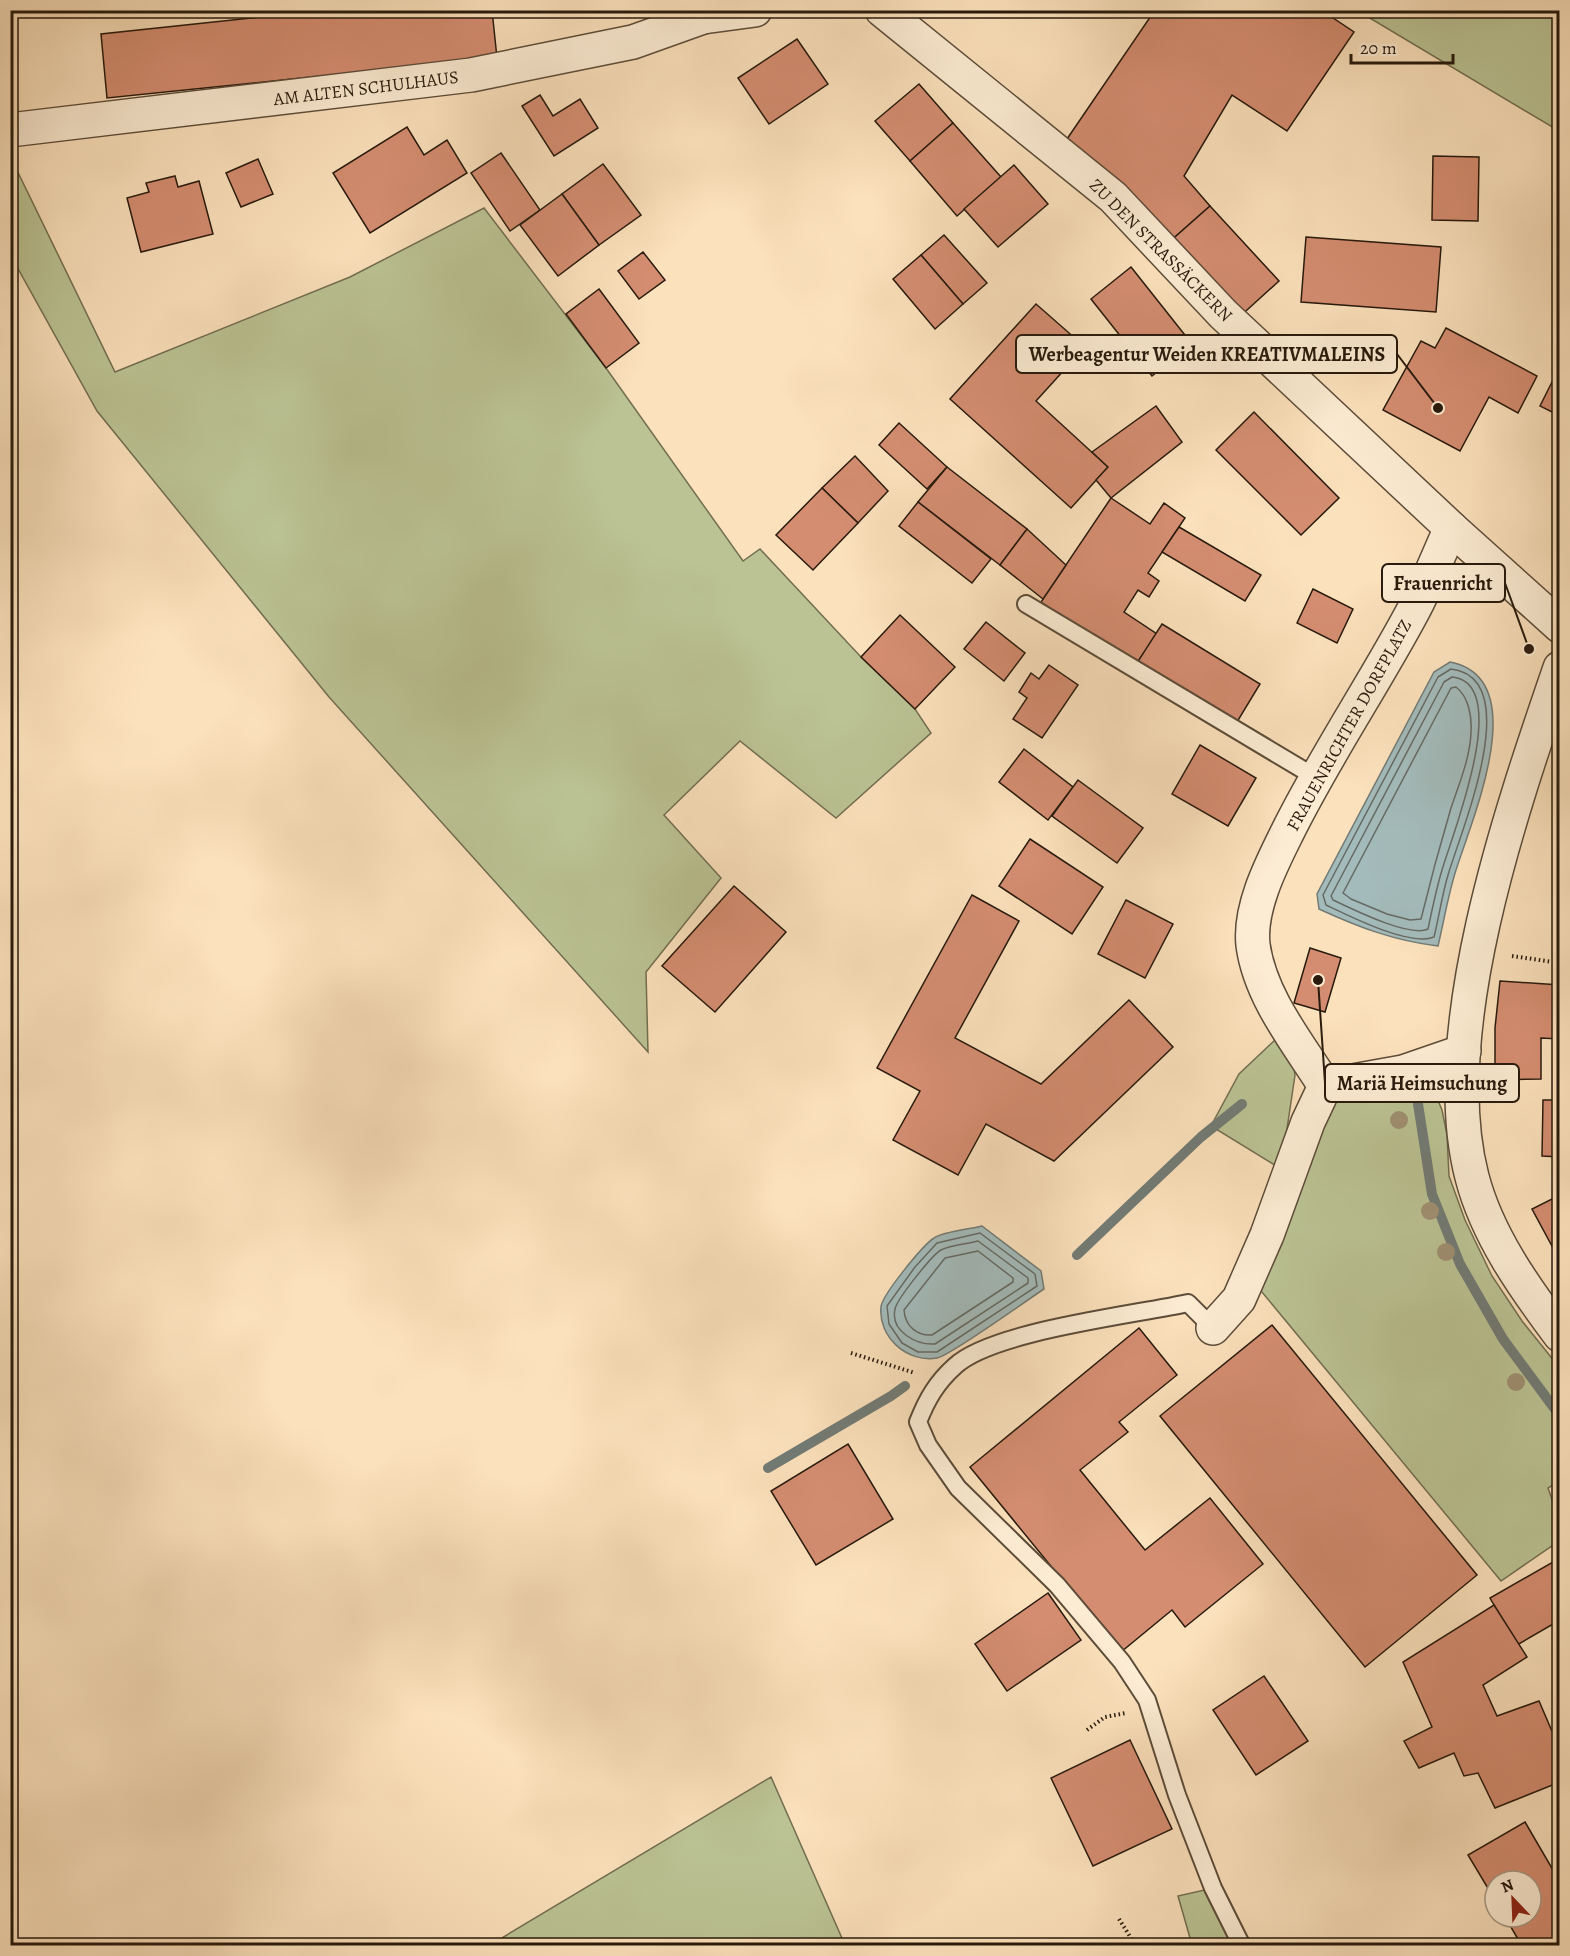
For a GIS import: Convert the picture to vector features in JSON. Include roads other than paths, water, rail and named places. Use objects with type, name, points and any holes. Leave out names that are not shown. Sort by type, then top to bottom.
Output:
[{"type":"street","name":"AM ALTEN SCHULHAUS","points":[[10,130],[471,75],[633,42],[708,14],[755,10]]},
{"type":"street","name":"ZU DEN STRASSÄCKERN","points":[[882,10],[1113,197],[1223,314],[1451,528],[1560,626]]},
{"type":"street","name":"FRAUENRICHTER DORFPLATZ","points":[[1325,1086],[1269,996],[1259,973],[1253,943],[1256,914],[1271,866],[1315,777],[1414,610],[1451,528]]},
{"type":"street","points":[[1560,668],[1528,761],[1493,884],[1466,1023],[1462,1089],[1466,1149],[1473,1179],[1505,1254],[1560,1335]]},
{"type":"street","points":[[1212,1328],[1239,1299],[1267,1235],[1308,1122],[1325,1086],[1403,1072],[1464,1051]]},
{"type":"lane","points":[[1026,604],[1315,777]]},
{"type":"lane","points":[[1212,1328],[1188,1304],[1002,1341],[957,1364],[928,1394],[918,1422],[928,1444],[958,1488],[1057,1585],[1122,1662],[1147,1700],[1177,1795],[1213,1888],[1242,1946]]},
{"type":"water","points":[[1450,662],[1475,673],[1489,694],[1493,721],[1490,753],[1483,786],[1453,879],[1438,946],[1392,937],[1334,916],[1319,909],[1317,894],[1434,672]]},
{"type":"water","points":[[982,1226],[1041,1271],[1044,1289],[945,1355],[926,1358],[905,1352],[889,1338],[881,1318],[881,1307],[888,1292],[934,1238],[950,1232]]},
{"type":"waterway","points":[[1077,1255],[1201,1137],[1242,1104]]},
{"type":"waterway","points":[[1418,1104],[1432,1194],[1460,1264],[1503,1339],[1560,1416]]},
{"type":"waterway","points":[[768,1468],[905,1386]]},
{"type":"place","name":"Werbeagentur Weiden KREATIVMALEINS","points":[[1438,408]]},
{"type":"place","name":"Frauenricht","points":[[1529,649]]},
{"type":"place","name":"Mariä Heimsuchung","points":[[1318,980]]}]
